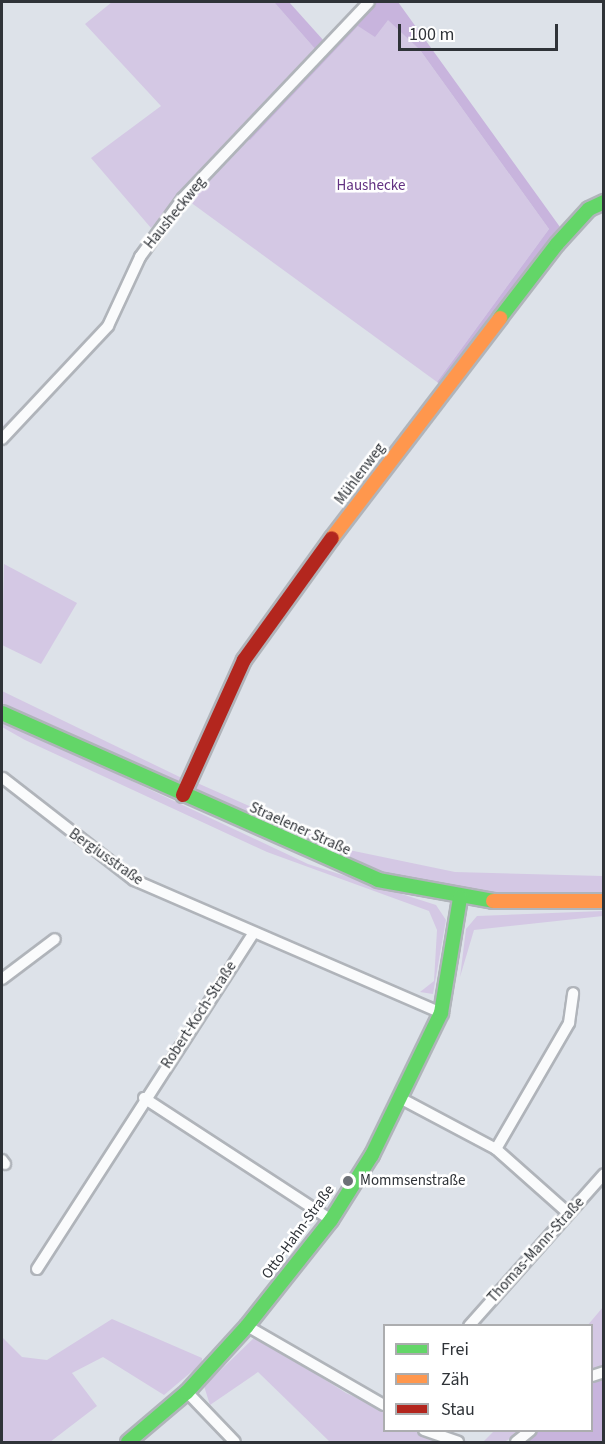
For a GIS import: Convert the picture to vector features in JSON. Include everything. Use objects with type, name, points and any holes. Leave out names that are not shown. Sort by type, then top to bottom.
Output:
[{"type":"street","name":"Hausheckweg","points":[[2,439],[108,327],[140,257],[183,198],[369,2]]},
{"type":"street","name":"Mühlenweg","points":[[183,795],[244,660],[292,590],[557,244],[589,209],[603,202]]},
{"type":"street","name":"Straelener Straße","points":[[2,713],[378,880],[460,898],[535,904],[603,901]]},
{"type":"street","name":"Bergiusstraße","points":[[3,778],[134,880],[253,934]]},
{"type":"street","name":"Otto-Hahn-Straße","points":[[128,1443],[187,1392],[247,1326],[331,1220],[400,1098],[441,1013],[460,898]]},
{"type":"street","points":[[253,934],[441,1013]]},
{"type":"street","name":"Robert-Koch-Straße","points":[[37,1269],[144,1098],[253,934]]},
{"type":"street","points":[[2,979],[56,939]]},
{"type":"street","points":[[496,1149],[569,1023],[573,993]]},
{"type":"street","points":[[144,1098],[331,1220]]},
{"type":"street","points":[[400,1098],[496,1149],[568,1213]]},
{"type":"street","name":"Thomas-Mann-Straße","points":[[471,1324],[603,1174]]},
{"type":"street","points":[[247,1326],[383,1404]]},
{"type":"street","points":[[187,1392],[235,1443]]},
{"type":"street","points":[[427,1432],[458,1443]]},
{"type":"street","points":[[516,1443],[530,1432]]},
{"type":"green space","points":[[112,2],[274,2],[316,50],[151,228],[91,158],[161,106],[85,24]]},
{"type":"green space","name":"Haushecke","points":[[388,19],[420,50],[549,229],[437,382],[186,199],[358,26]]},
{"type":"green space","points":[[106,324],[2,434],[2,427]]},
{"type":"green space","points":[[4,564],[77,603],[41,664],[2,645]]},
{"type":"green space","points":[[2,691],[188,781],[178,788],[2,708]]},
{"type":"green space","points":[[2,720],[308,864],[436,905],[446,920],[433,994],[420,992],[434,981],[437,930],[429,911],[267,852],[25,740],[2,727]]},
{"type":"green space","points":[[195,782],[349,850],[455,872],[603,876],[603,892],[510,895],[391,876],[196,797]]},
{"type":"green space","points":[[603,911],[603,916],[474,930],[460,977],[466,929],[477,916]]},
{"type":"green space","points":[[603,1307],[603,1369],[593,1373],[593,1324],[589,1324]]},
{"type":"green space","points":[[112,1319],[202,1358],[202,1363],[164,1395],[103,1357],[72,1373],[97,1406],[50,1442],[2,1442],[2,1337],[22,1357],[47,1360]]},
{"type":"green space","points":[[256,1336],[346,1393],[383,1410],[383,1432],[441,1432],[470,1442],[330,1442],[258,1372],[210,1405],[204,1386]]},
{"type":"green space","points":[[493,1432],[522,1432],[504,1442],[483,1442]]},
{"type":"shaded area","points":[[274,2],[289,2],[324,41],[316,50]]},
{"type":"shaded area","points":[[373,2],[398,2],[560,227],[568,228],[444,387],[437,382],[549,229],[420,50],[388,20],[375,37],[358,26],[250,140],[245,136]]},
{"type":"shaded area","points":[[603,1376],[603,1442],[528,1442],[536,1432],[593,1432],[593,1381]]},
{"type":"traffic: fast","points":[[500,318],[557,244],[589,209],[604,202]]},
{"type":"traffic: fast","points":[[2,713],[378,880],[493,901]]},
{"type":"traffic: fast","points":[[128,1442],[187,1392],[247,1326],[331,1220],[372,1155],[441,1013],[460,898]]},
{"type":"traffic: slow","points":[[332,538],[500,318]]},
{"type":"traffic: slow","points":[[493,901],[604,901]]},
{"type":"traffic: jam","points":[[183,795],[244,660],[332,538]]},
{"type":"place","name":"Mommsenstraße","points":[[348,1181]]}]
